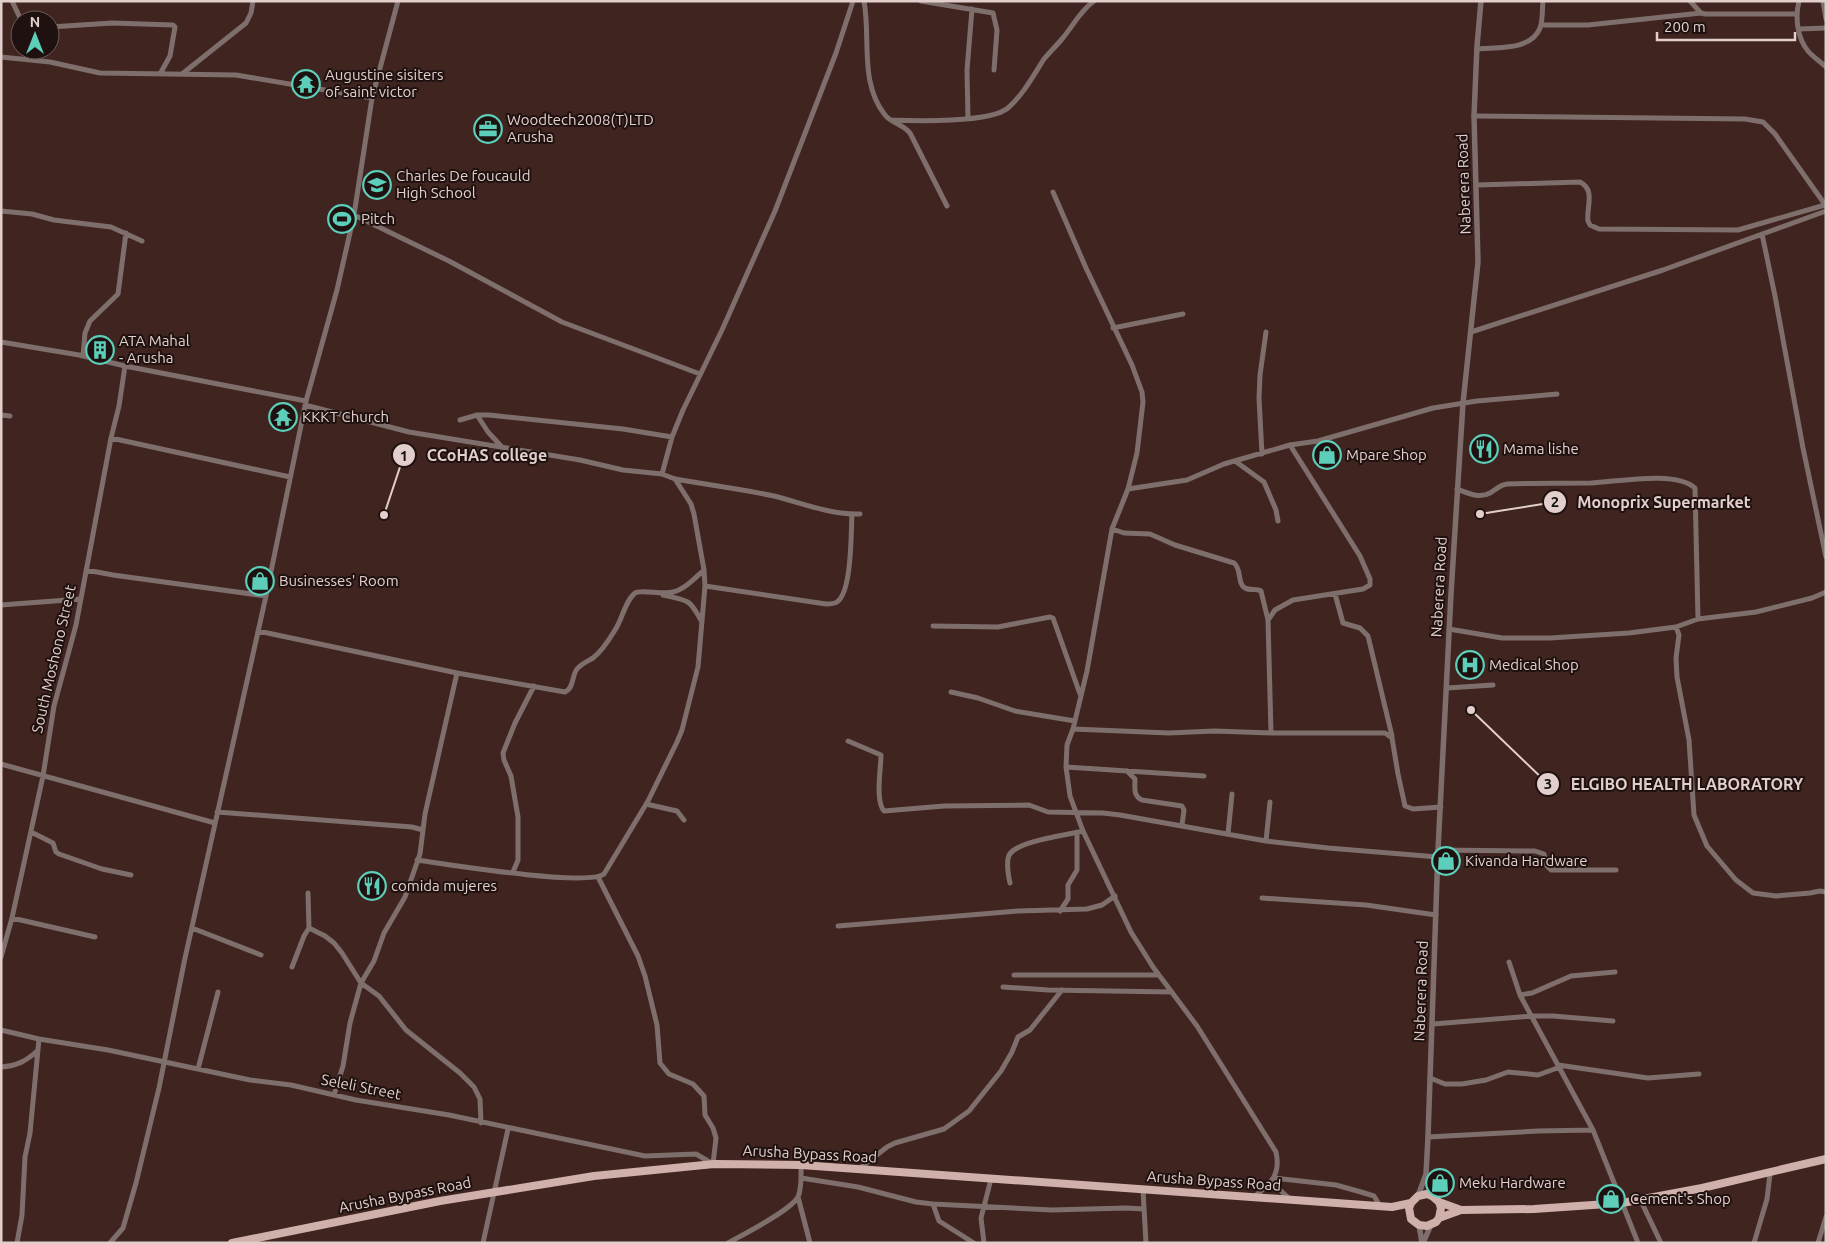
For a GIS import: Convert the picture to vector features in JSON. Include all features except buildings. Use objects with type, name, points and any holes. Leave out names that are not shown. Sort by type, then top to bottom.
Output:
[{"type":"main road","points":[[1419,1225],[1431,1225],[1439,1218],[1461,1210],[1534,1209],[1622,1203],[1686,1192],[1770,1174],[1826,1159]]},
{"type":"main road","name":"Arusha Bypass Road","points":[[232,1243],[422,1204],[493,1192],[594,1176],[714,1164],[801,1165],[1392,1207],[1411,1203]]},
{"type":"main road","points":[[1411,1219],[1409,1208],[1411,1203],[1418,1196],[1427,1194],[1439,1202],[1461,1210]]},
{"type":"main road","points":[[1439,1202],[1441,1213],[1439,1218]]},
{"type":"main road","name":"Arusha Bypass Road","points":[[1392,1207],[1419,1225]]},
{"type":"street","points":[[182,74],[246,23],[251,13],[253,1]]},
{"type":"street","points":[[110,1243],[123,1228],[148,1138],[217,812],[266,596],[305,403],[337,290],[354,215],[372,98],[398,1]]},
{"type":"street","points":[[662,474],[672,437],[775,211],[836,53],[853,1]]},
{"type":"street","points":[[864,1],[869,76],[877,101],[890,120],[901,125],[910,133],[946,206]]},
{"type":"street","points":[[920,1],[991,12],[995,18],[997,30],[994,70]]},
{"type":"street","points":[[890,120],[968,119],[993,115],[1007,109],[1023,91],[1048,54],[1081,13],[1094,1]]},
{"type":"street","name":"Naberera Road","points":[[1418,1196],[1426,1174],[1438,854],[1462,403],[1478,262],[1474,116],[1476,49],[1481,1]]},
{"type":"street","points":[[1476,49],[1526,43],[1535,37],[1541,25],[1543,1]]},
{"type":"street","points":[[1690,1],[1701,13]]},
{"type":"street","points":[[1799,1],[1796,14],[1799,30],[1807,50],[1826,67]]},
{"type":"street","points":[[1824,1],[1826,20]]},
{"type":"street","points":[[968,119],[967,70],[972,10]]},
{"type":"street","points":[[1541,25],[1588,25],[1701,13],[1713,15],[1796,14]]},
{"type":"street","points":[[60,25],[112,22],[173,25],[175,27],[170,56],[160,74]]},
{"type":"street","points":[[1799,30],[1826,28]]},
{"type":"street","points":[[1,57],[50,62],[100,73],[236,75],[372,98]]},
{"type":"street","points":[[1474,116],[1745,119],[1763,122],[1775,134],[1825,205],[1738,230],[1599,229],[1590,225],[1588,221],[1589,192],[1585,185],[1580,182],[1477,185]]},
{"type":"street","points":[[1052,192],[1132,364],[1144,402],[1137,453],[1128,489],[1112,529],[1081,696],[1067,745],[1066,767],[1075,813],[1080,832],[1115,896],[1131,932],[1159,975],[1197,1026],[1274,1148],[1278,1164],[1273,1180],[1255,1196]]},
{"type":"street","points":[[1,211],[28,213],[54,220],[111,227],[142,240]]},
{"type":"street","points":[[1471,332],[1663,270],[1826,211]]},
{"type":"street","points":[[354,215],[450,261],[562,322],[700,374]]},
{"type":"street","points":[[83,356],[85,332],[90,321],[118,294],[126,233]]},
{"type":"street","points":[[1762,234],[1826,557]]},
{"type":"street","points":[[1114,328],[1182,314]]},
{"type":"street","points":[[1262,454],[1259,398],[1266,332]]},
{"type":"street","points":[[1,342],[83,356],[305,403],[409,432],[580,460],[623,470],[662,474],[675,479],[772,496],[827,510],[860,514]]},
{"type":"street","name":"South Moshono Street","points":[[1,957],[12,918],[43,776],[54,706],[81,599],[111,438],[119,406],[125,366]]},
{"type":"street","points":[[1128,489],[1187,480],[1213,468],[1235,461],[1290,445],[1318,441],[1433,408],[1462,403],[1557,394]]},
{"type":"street","points":[[1,415],[10,416]]},
{"type":"street","points":[[460,420],[477,415],[517,418],[623,429],[672,437]]},
{"type":"street","points":[[477,415],[488,432],[501,446]]},
{"type":"street","points":[[111,438],[290,477]]},
{"type":"street","points":[[1268,620],[1275,610],[1293,600],[1367,588],[1370,585],[1370,579],[1353,544],[1290,445]]},
{"type":"street","points":[[1235,461],[1264,482],[1276,510],[1278,521]]},
{"type":"street","points":[[1457,489],[1479,496],[1489,494],[1504,484],[1594,482],[1638,478],[1688,482],[1695,488],[1698,619]]},
{"type":"street","points":[[417,860],[565,877],[598,877],[604,874],[646,804],[682,730],[697,674],[705,586],[704,570],[691,504],[675,479]]},
{"type":"street","points":[[705,586],[833,604],[843,594],[847,579],[852,514]]},
{"type":"street","points":[[1112,529],[1124,533],[1150,534],[1175,545],[1234,563],[1239,567],[1242,586],[1245,589],[1258,589],[1261,591],[1268,620],[1271,733]]},
{"type":"street","points":[[86,570],[113,576],[266,596]]},
{"type":"street","points":[[658,594],[674,592],[704,570]]},
{"type":"street","points":[[258,631],[457,673],[565,692],[569,690],[579,667],[599,653],[615,631],[633,594],[640,591],[688,600],[702,624]]},
{"type":"street","points":[[1450,629],[1494,637],[1550,638],[1629,633],[1676,627],[1698,619],[1756,612],[1812,598],[1826,592]]},
{"type":"street","points":[[1335,594],[1343,623],[1360,628],[1368,636],[1392,737],[1405,806],[1413,809],[1441,807]]},
{"type":"street","points":[[1,605],[81,599]]},
{"type":"street","points":[[933,626],[998,627],[1053,618],[1081,696]]},
{"type":"street","points":[[1676,627],[1679,635],[1676,658],[1677,677],[1689,740],[1694,815],[1707,846],[1736,880],[1753,893],[1776,896],[1826,892]]},
{"type":"street","points":[[334,1095],[343,1066],[350,1023],[361,983],[373,963],[384,933],[405,897],[421,851],[423,830],[457,673]]},
{"type":"street","points":[[1447,688],[1492,685]]},
{"type":"street","points":[[513,872],[518,860],[518,817],[511,776],[504,760],[504,753],[515,723],[534,686]]},
{"type":"street","points":[[951,692],[978,698],[1015,711],[1075,721]]},
{"type":"street","points":[[1073,729],[1141,732],[1385,733],[1392,737]]},
{"type":"street","points":[[848,741],[881,755],[881,807],[884,811],[944,806],[1029,805],[1043,812],[1120,815],[1266,841],[1347,850],[1438,854],[1535,851],[1544,854],[1547,866],[1551,870],[1616,870]]},
{"type":"street","points":[[1,764],[215,823]]},
{"type":"street","points":[[1066,767],[1204,776]]},
{"type":"street","points":[[1127,771],[1135,779],[1134,792],[1138,798],[1182,806],[1184,810],[1182,825]]},
{"type":"street","points":[[1228,834],[1232,794]]},
{"type":"street","points":[[1266,841],[1270,802]]},
{"type":"street","points":[[646,804],[677,811],[684,820]]},
{"type":"street","points":[[217,812],[412,826],[423,830]]},
{"type":"street","points":[[31,832],[54,843],[56,852],[60,854],[102,869],[131,875]]},
{"type":"street","points":[[1010,883],[1009,856],[1017,848],[1080,832]]},
{"type":"street","points":[[1060,910],[1068,899],[1068,885],[1077,870],[1080,832]]},
{"type":"street","points":[[598,877],[638,956],[645,976],[657,1025],[660,1063],[669,1074],[693,1084],[704,1096],[705,1115],[713,1128],[716,1138],[714,1164]]},
{"type":"street","points":[[292,968],[304,934],[309,928],[308,893]]},
{"type":"street","points":[[838,926],[1095,908],[1115,896]]},
{"type":"street","points":[[1262,898],[1366,905],[1436,915]]},
{"type":"street","points":[[12,918],[95,937]]},
{"type":"street","points":[[192,928],[261,956]]},
{"type":"street","points":[[309,928],[334,943],[361,983],[379,996],[406,1030],[474,1087],[480,1099],[481,1123]]},
{"type":"street","points":[[1,930],[8,931]]},
{"type":"street","points":[[1509,962],[1520,994],[1593,1130],[1638,1243]]},
{"type":"street","points":[[1520,994],[1532,993],[1571,976],[1614,972]]},
{"type":"street","points":[[1014,974],[1159,975]]},
{"type":"street","points":[[1003,987],[1172,992]]},
{"type":"street","points":[[858,1169],[887,1147],[944,1129],[970,1111],[1001,1071],[1018,1037],[1030,1030],[1062,990]]},
{"type":"street","points":[[198,1069],[218,992]]},
{"type":"street","points":[[1432,1024],[1533,1016],[1612,1021]]},
{"type":"street","name":"Seleli Street","points":[[1,1030],[250,1080],[291,1084],[334,1095],[645,1156],[693,1154],[714,1164]]},
{"type":"street","points":[[17,1243],[39,1039]]},
{"type":"street","points":[[1,1067],[18,1065],[26,1061],[37,1051]]},
{"type":"street","points":[[1430,1078],[1445,1084],[1462,1084],[1486,1080],[1508,1072],[1538,1075],[1559,1066],[1648,1078],[1699,1074]]},
{"type":"street","points":[[483,1243],[508,1129]]},
{"type":"street","points":[[1428,1137],[1593,1130]]},
{"type":"street","points":[[801,1165],[798,1197],[810,1243]]},
{"type":"street","name":"Naberera Road","points":[[1426,1174],[1432,1196]]},
{"type":"street","points":[[1754,1243],[1767,1199],[1770,1174]]},
{"type":"street","points":[[801,1178],[858,1187],[916,1202],[933,1204],[1052,1210],[1144,1209]]},
{"type":"street","points":[[984,1243],[981,1218],[990,1179]]},
{"type":"street","points":[[1273,1180],[1290,1200]]},
{"type":"street","points":[[1273,1180],[1336,1185],[1374,1196],[1380,1206]]},
{"type":"street","points":[[1143,1190],[1146,1243]]},
{"type":"street","points":[[728,1243],[777,1214],[798,1197]]},
{"type":"street","points":[[1640,1199],[1661,1243]]},
{"type":"street","points":[[933,1204],[939,1221],[974,1243]]},
{"type":"street","points":[[1819,1242],[1826,1217]]},
{"type":"street","points":[[1419,1225],[1423,1243]]},
{"type":"street","points":[[1423,1243],[1431,1225]]},
{"type":"place","name":"Augustine sisiters of saint victor","points":[[306,84]]},
{"type":"place","name":"Woodtech2008(T)LTD Arusha","points":[[488,129]]},
{"type":"place","name":"Charles De foucauld High School","points":[[377,185]]},
{"type":"place","name":"Pitch","points":[[342,219]]},
{"type":"place","name":"ATA Mahal - Arusha","points":[[100,350]]},
{"type":"place","name":"KKKT Church","points":[[283,417]]},
{"type":"place","name":"Mama lishe","points":[[1484,449]]},
{"type":"place","name":"Mpare Shop","points":[[1327,455]]},
{"type":"place","name":"Monoprix Supermarket","points":[[1480,514]]},
{"type":"place","name":"CCoHAS college","points":[[384,515]]},
{"type":"place","name":"Businesses' Room","points":[[260,581]]},
{"type":"place","name":"Medical Shop","points":[[1470,665]]},
{"type":"place","name":"ELGIBO HEALTH LABORATORY","points":[[1471,710]]},
{"type":"place","name":"Kivanda Hardware","points":[[1446,861]]},
{"type":"place","name":"comida mujeres","points":[[372,886]]},
{"type":"place","name":"Meku Hardware","points":[[1440,1183]]},
{"type":"place","name":"Cement's Shop","points":[[1611,1199]]}]
